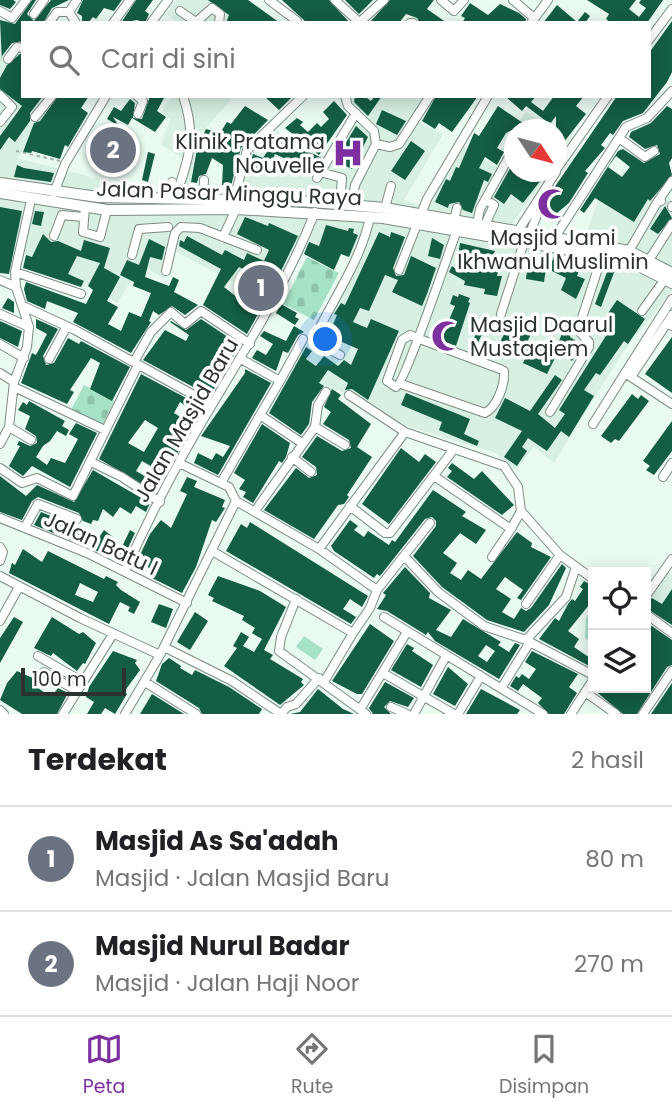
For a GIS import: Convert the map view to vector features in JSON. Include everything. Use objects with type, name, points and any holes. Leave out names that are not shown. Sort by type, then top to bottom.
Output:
[{"type":"main road","name":"Jalan Pasar Minggu Raya","points":[[0,183],[98,197],[203,190],[315,212],[370,217],[419,215]]},
{"type":"main road","name":"Jalan Pasar Minggu Raya","points":[[0,193],[84,213],[107,210],[162,210],[236,196],[341,201],[385,206],[419,215]]},
{"type":"main road","points":[[419,215],[521,225],[530,233],[631,248],[650,258],[670,278]]},
{"type":"main road","points":[[482,221],[602,256],[632,262],[670,278]]},
{"type":"street","points":[[0,11],[12,18],[26,0]]},
{"type":"street","points":[[34,14],[44,0]]},
{"type":"street","points":[[69,12],[77,0]]},
{"type":"street","points":[[114,21],[130,0]]},
{"type":"street","points":[[152,21],[167,0]]},
{"type":"street","points":[[269,0],[297,21]]},
{"type":"street","points":[[335,0],[359,21]]},
{"type":"street","points":[[361,21],[384,0]]},
{"type":"street","points":[[441,0],[454,11],[464,0]]},
{"type":"street","points":[[513,0],[532,20],[548,0]]},
{"type":"street","points":[[197,21],[212,8],[220,14],[219,21]]},
{"type":"street","points":[[651,37],[672,9]]},
{"type":"street","points":[[180,11],[195,21]]},
{"type":"street","points":[[51,21],[57,12],[69,12]]},
{"type":"street","points":[[69,12],[75,21]]},
{"type":"street","points":[[8,59],[16,47],[21,48]]},
{"type":"street","points":[[556,236],[561,224],[626,127],[644,121],[669,101],[672,90]]},
{"type":"street","points":[[0,95],[12,107],[0,122]]},
{"type":"street","points":[[35,117],[50,98]]},
{"type":"street","points":[[54,192],[64,163],[105,98]]},
{"type":"street","points":[[138,114],[143,101],[139,98]]},
{"type":"street","points":[[172,191],[182,177],[191,150],[191,124],[184,98]]},
{"type":"street","points":[[223,237],[247,149],[301,98]]},
{"type":"street","points":[[345,98],[344,101],[374,131],[376,144],[355,187],[353,203]]},
{"type":"street","points":[[376,144],[390,147],[399,144],[429,98]]},
{"type":"street","points":[[398,270],[427,199],[487,98]]},
{"type":"street","points":[[567,155],[607,98]]},
{"type":"street","points":[[341,201],[343,184],[340,176],[318,175],[356,113]]},
{"type":"street","points":[[619,138],[643,156],[654,151]]},
{"type":"street","points":[[482,221],[488,201],[504,168]]},
{"type":"street","points":[[631,248],[637,234],[672,181]]},
{"type":"street","points":[[521,225],[549,182]]},
{"type":"street","points":[[385,206],[389,190]]},
{"type":"street","points":[[0,444],[10,426],[14,384],[24,358],[29,327],[16,287],[15,272],[31,200]]},
{"type":"street","points":[[54,236],[64,210]]},
{"type":"street","points":[[84,213],[83,232],[100,237],[107,210]]},
{"type":"street","points":[[132,255],[139,229],[138,210]]},
{"type":"street","points":[[139,229],[164,227],[162,210]]},
{"type":"street","name":"Jalan Masjid Baru","points":[[125,571],[212,405],[250,344],[299,253],[315,212]]},
{"type":"street","points":[[500,314],[537,215]]},
{"type":"street","points":[[340,355],[320,344],[316,335],[340,286],[357,262],[370,217]]},
{"type":"street","points":[[401,384],[485,413],[491,410],[504,382],[505,374],[500,369],[417,338],[410,335],[402,340],[387,381],[396,387],[401,384],[417,338],[456,217]]},
{"type":"street","points":[[650,258],[672,224]]},
{"type":"street","points":[[166,271],[176,233],[181,227],[200,228],[257,250]]},
{"type":"street","points":[[550,412],[589,347],[589,342],[579,330],[602,256]]},
{"type":"street","points":[[15,272],[81,294]]},
{"type":"street","points":[[642,311],[670,278]]},
{"type":"street","points":[[0,280],[16,287]]},
{"type":"street","points":[[628,375],[672,299]]},
{"type":"street","points":[[23,306],[67,326],[212,405]]},
{"type":"street","points":[[0,468],[22,484],[37,478],[71,496],[91,461],[151,331],[171,312],[186,324],[201,311],[250,344]]},
{"type":"street","points":[[0,314],[29,327]]},
{"type":"street","points":[[593,424],[670,321]]},
{"type":"street","points":[[49,359],[67,326]]},
{"type":"street","points":[[221,483],[303,339]]},
{"type":"street","points":[[0,344],[24,358]]},
{"type":"street","points":[[241,359],[280,380]]},
{"type":"street","points":[[0,373],[14,384],[105,430]]},
{"type":"street","points":[[628,375],[672,404]]},
{"type":"street","points":[[255,511],[315,427],[318,405],[326,392]]},
{"type":"street","points":[[349,395],[405,432],[504,466],[519,487],[521,511],[492,557]]},
{"type":"street","points":[[260,415],[302,443]]},
{"type":"street","points":[[0,420],[32,440]]},
{"type":"street","points":[[315,427],[345,445]]},
{"type":"street","points":[[319,549],[405,432]]},
{"type":"street","points":[[350,506],[384,533],[390,533],[454,449]]},
{"type":"street","points":[[292,457],[311,472]]},
{"type":"street","points":[[91,461],[160,502]]},
{"type":"street","points":[[663,477],[672,463]]},
{"type":"street","points":[[125,714],[162,651],[236,501],[233,491],[181,464]]},
{"type":"street","points":[[434,476],[511,529]]},
{"type":"street","points":[[236,501],[319,549],[377,590]]},
{"type":"street","points":[[25,527],[38,504],[77,519]]},
{"type":"street","points":[[521,511],[560,555],[588,575]]},
{"type":"street","name":"Jalan Batu I","points":[[0,518],[125,571],[187,603]]},
{"type":"street","points":[[1,576],[113,634],[162,651],[232,681],[281,714],[321,680],[371,609],[377,590],[430,523]]},
{"type":"street","points":[[0,548],[3,552],[0,561]]},
{"type":"street","points":[[212,551],[353,633]]},
{"type":"street","points":[[526,604],[560,555]]},
{"type":"street","points":[[405,557],[438,592],[484,626],[528,641],[588,674]]},
{"type":"street","points":[[651,589],[672,559]]},
{"type":"street","points":[[502,687],[528,641],[566,597],[576,567]]},
{"type":"street","points":[[0,621],[19,587]]},
{"type":"street","points":[[296,599],[278,648],[281,654],[363,711],[407,632]]},
{"type":"street","points":[[384,617],[543,714]]},
{"type":"street","points":[[651,617],[672,632]]},
{"type":"street","points":[[63,714],[113,634]]},
{"type":"street","points":[[38,656],[83,682]]},
{"type":"street","points":[[414,714],[446,656]]},
{"type":"street","points":[[643,714],[672,671]]},
{"type":"street","points":[[44,672],[77,691]]},
{"type":"street","points":[[383,673],[456,714],[481,676]]},
{"type":"street","points":[[145,682],[196,714]]},
{"type":"street","points":[[583,714],[573,711],[588,686]]},
{"type":"street","points":[[585,692],[616,714]]},
{"type":"street","points":[[391,707],[407,714]]},
{"type":"street","points":[[0,709],[4,714]]},
{"type":"path","points":[[16,151],[64,163]]},
{"type":"shaded area","points":[[176,0],[225,0],[254,21],[176,21],[167,14]]},
{"type":"shaded area","points":[[10,14],[21,22],[21,39],[18,43],[21,45],[21,98],[60,98],[17,158],[146,191],[174,191],[189,162],[161,145],[170,119],[161,111],[171,98],[232,98],[200,135],[188,192],[246,197],[243,168],[250,151],[265,150],[274,130],[329,160],[356,117],[340,105],[345,98],[431,98],[417,121],[443,134],[404,200],[427,207],[463,146],[496,167],[504,156],[504,182],[542,182],[511,225],[584,240],[600,195],[636,159],[666,184],[661,192],[672,200],[672,291],[623,352],[554,463],[534,447],[515,470],[498,454],[384,419],[338,389],[332,395],[292,364],[352,259],[309,243],[286,285],[261,270],[257,280],[246,276],[238,285],[175,251],[165,278],[141,266],[117,303],[76,276],[71,280],[21,252],[25,234],[0,225],[0,20],[3,22]]},
{"type":"shaded area","points":[[526,112],[537,119],[521,119]]},
{"type":"shaded area","points":[[668,572],[672,575],[672,611],[651,596]]},
{"type":"green space","points":[[307,257],[339,273],[314,320],[283,304]]},
{"type":"green space","points":[[84,385],[114,401],[102,426],[71,410]]},
{"type":"green space","points":[[588,615],[588,640],[585,638]]},
{"type":"green space","points":[[304,636],[323,649],[315,660],[296,647]]},
{"type":"building","points":[[0,0],[16,2],[10,9],[0,5]]},
{"type":"building","points":[[32,0],[36,0],[27,14],[34,21],[21,21],[21,41],[12,43],[2,56],[2,62],[0,20],[15,24]]},
{"type":"building","points":[[51,0],[69,0],[52,8],[44,21],[34,21]]},
{"type":"building","points":[[83,0],[122,0],[114,11],[104,8],[96,19],[93,17],[90,21],[82,21],[82,16],[77,13]]},
{"type":"building","points":[[136,0],[153,0],[145,11],[149,14],[146,21],[122,21]]},
{"type":"building","points":[[208,0],[248,0],[277,21],[227,21],[229,15]]},
{"type":"building","points":[[282,0],[329,0],[348,21],[305,21]]},
{"type":"building","points":[[345,0],[373,0],[359,14]]},
{"type":"building","points":[[390,0],[434,0],[427,9],[444,21],[419,21],[406,14],[401,21],[371,21]]},
{"type":"building","points":[[587,0],[636,0],[629,9],[639,17],[646,8],[639,3],[641,0],[663,0],[648,21],[608,21],[606,19],[609,14]]},
{"type":"building","points":[[470,3],[488,15],[500,4],[526,19],[463,21],[465,18],[461,16]]},
{"type":"building","points":[[557,5],[576,21],[545,21]]},
{"type":"building","points":[[585,12],[590,16],[586,21],[578,21]]},
{"type":"building","points":[[672,21],[672,72],[667,82],[643,113],[623,121],[613,135],[610,133],[601,145],[605,148],[585,171],[588,173],[569,203],[551,218],[541,207],[558,182],[567,182],[567,169],[616,98],[651,98],[651,50]]},
{"type":"building","points":[[21,54],[21,98],[41,98],[15,142],[9,137],[0,150],[0,136],[22,106],[0,89],[0,78],[7,65]]},
{"type":"building","points":[[57,98],[88,98],[81,108],[88,113],[68,147],[65,145],[60,159],[32,151],[23,152],[34,123],[40,121]]},
{"type":"building","points":[[149,98],[164,98],[157,111],[166,117],[155,132],[132,118],[128,125],[113,117],[119,126],[107,119],[114,107],[121,111],[130,99],[135,103],[133,118],[142,119]]},
{"type":"building","points":[[266,98],[291,98],[279,110]]},
{"type":"building","points":[[355,98],[367,98],[371,101],[373,98],[381,98],[368,116],[354,102]]},
{"type":"building","points":[[435,98],[477,98],[452,132],[439,123],[435,129],[422,121]]},
{"type":"building","points":[[507,98],[534,98],[531,102],[543,111],[553,98],[582,98],[576,106],[586,114],[567,138],[567,119],[556,119],[556,116],[554,119],[543,119],[526,106],[522,111]]},
{"type":"building","points":[[334,101],[347,115],[319,155],[285,128],[297,118],[303,122],[300,125],[308,132],[317,123],[321,127],[329,119],[323,112]]},
{"type":"building","points":[[245,106],[268,120],[241,148],[231,186],[222,185],[223,165],[212,158],[206,174],[199,176],[197,183],[191,182],[197,149],[206,129],[220,133],[227,122],[231,124]]},
{"type":"building","points":[[498,106],[517,119],[504,119],[504,136],[497,148],[504,152],[497,165],[485,157],[479,168],[492,174],[488,182],[484,180],[472,213],[463,210],[459,202],[449,204],[448,208],[435,202],[446,179],[450,181],[456,167],[459,168],[474,133],[479,136]]},
{"type":"building","points":[[667,106],[672,109],[672,158],[669,163],[672,175],[650,201],[648,199],[634,222],[595,198],[584,213],[580,210],[618,151],[623,149],[644,163],[660,154],[657,145],[645,149],[629,137],[631,132],[651,123]],"holes":[[[616,156],[630,167],[622,177],[608,167]]]},
{"type":"building","points":[[382,110],[406,121],[397,135],[376,124]]},
{"type":"building","name":"Klinik Pratama Nouvelle","points":[[356,126],[368,137],[352,169],[335,161]]},
{"type":"building","points":[[120,128],[136,154],[122,163],[126,171],[120,175],[107,173],[90,146]]},
{"type":"building","points":[[275,139],[322,158],[316,167],[310,164],[308,169],[275,154],[267,173],[249,169],[253,154],[263,158]]},
{"type":"building","points":[[411,141],[425,151],[405,180],[391,171]]},
{"type":"building","points":[[148,152],[155,154],[148,182],[142,180]]},
{"type":"building","points":[[17,165],[54,173],[51,182],[14,177]]},
{"type":"building","points":[[504,179],[504,182],[539,182],[523,203],[511,194],[504,204],[494,197]]},
{"type":"building","points":[[665,206],[672,218],[658,234],[650,229]]},
{"type":"building","points":[[0,207],[22,211],[9,274],[0,273]]},
{"type":"building","points":[[35,211],[44,212],[41,226],[32,224]]},
{"type":"building","points":[[245,217],[268,226],[269,223],[298,236],[278,277],[266,271],[274,285],[267,297],[255,304],[245,285],[259,277],[239,267],[224,287],[258,314],[247,334],[203,305],[221,269],[179,246],[180,240],[184,242],[187,236],[222,255],[225,250],[244,260],[247,253],[264,261],[269,250],[237,234]]},
{"type":"building","points":[[326,225],[348,231],[349,228],[354,229],[353,233],[358,235],[349,257],[341,254],[334,270],[304,254],[309,242],[319,246]]},
{"type":"building","points":[[379,232],[390,237],[391,232],[405,237],[393,268],[396,276],[404,275],[411,256],[436,268],[427,294],[422,306],[392,292],[398,280],[385,275],[369,311],[360,308],[353,322],[367,328],[371,319],[399,331],[368,400],[352,389],[345,390],[348,383],[328,370],[319,383],[324,386],[312,402],[309,424],[301,435],[269,413],[306,347],[312,351],[306,359],[316,366],[324,356],[338,366],[344,360],[351,365],[358,349],[328,336],[337,315],[334,314],[341,303],[345,305]]},
{"type":"building","points":[[43,234],[51,242],[58,241],[81,251],[84,240],[110,248],[104,268],[120,277],[107,301],[118,307],[108,324],[121,331],[129,312],[141,317],[151,293],[133,286],[134,282],[120,275],[127,260],[139,265],[149,239],[165,247],[162,260],[150,257],[145,277],[169,286],[173,277],[179,280],[174,292],[198,305],[185,315],[172,306],[159,315],[153,311],[149,321],[151,322],[131,353],[73,322],[78,313],[47,301],[45,309],[27,301],[24,289],[26,282],[86,304],[93,290],[88,286],[100,263],[77,256],[68,274],[84,281],[81,287],[23,268],[26,255],[32,257]]},
{"type":"building","points":[[432,238],[444,245],[440,259],[428,256]]},
{"type":"building","points":[[460,243],[495,251],[486,269],[502,276],[497,296],[484,294],[485,289],[464,285],[465,281],[449,272],[452,266],[456,269]]},
{"type":"building","points":[[554,257],[564,261],[567,258],[581,266],[577,276],[585,279],[576,299],[561,290],[566,278],[546,268],[544,282],[526,279],[527,270],[533,271],[534,262],[551,264]]},
{"type":"building","points":[[609,267],[615,270],[601,307],[595,304]]},
{"type":"building","points":[[459,294],[470,298],[470,303],[456,346],[433,337],[438,324],[446,327],[455,306],[450,304],[453,295],[458,297]]},
{"type":"building","points":[[8,298],[14,302],[14,313],[2,308]]},
{"type":"building","points":[[617,300],[645,319],[628,344],[624,341],[600,375],[596,373],[584,390],[594,396],[569,437],[561,431],[547,451],[528,438],[522,447],[527,451],[517,466],[504,457],[522,431],[495,418],[505,398],[530,411],[555,375],[562,380],[538,414],[555,428],[565,414],[559,410],[609,331],[600,325]]},
{"type":"building","points":[[281,304],[297,313],[295,317],[299,319],[295,325],[276,313]]},
{"type":"building","points":[[36,319],[58,329],[43,356],[46,365],[54,363],[68,338],[79,344],[81,341],[130,367],[112,401],[90,389],[100,363],[91,358],[70,390],[74,392],[67,404],[21,383],[32,353],[36,355],[47,334],[36,328]]},
{"type":"building","points":[[201,319],[240,345],[210,396],[143,360],[165,330],[186,341],[189,335],[171,321],[186,330]]},
{"type":"building","points":[[0,321],[22,331],[18,347],[0,338]]},
{"type":"building","points":[[511,321],[532,332],[528,340],[531,344],[556,356],[547,374],[523,363],[525,359],[498,346]]},
{"type":"building","points":[[567,321],[573,323],[570,337],[582,345],[572,361],[566,356],[573,347],[559,341]]},
{"type":"building","points":[[294,326],[304,332],[298,335],[288,353],[283,351],[276,371],[252,358],[257,350],[266,355],[273,344],[260,336],[264,331],[286,341]]},
{"type":"building","points":[[479,328],[484,330],[474,351],[469,348]]},
{"type":"building","points":[[672,337],[672,393],[645,374]]},
{"type":"building","points":[[245,369],[271,383],[218,475],[194,463],[198,453],[212,460],[216,453],[223,457],[230,446],[201,436],[245,373]]},
{"type":"building","points":[[141,374],[203,407],[156,492],[99,459]],"holes":[[[180,402],[190,409],[184,419],[174,413]],[[145,420],[158,428],[144,452],[128,443]],[[142,461],[154,468],[148,478],[136,471]]]},
{"type":"building","points":[[332,389],[341,395],[338,399],[371,424],[357,447],[372,457],[347,495],[349,497],[344,504],[338,505],[314,539],[264,510],[296,468],[309,478],[317,475],[316,467],[302,457],[317,436],[342,451],[351,448],[349,440],[323,424],[331,412],[324,407]]},
{"type":"building","points":[[406,393],[470,419],[464,434],[479,441],[477,446],[439,430],[442,422],[401,405]]},
{"type":"building","points":[[632,394],[638,399],[641,395],[649,401],[619,441],[615,439],[611,443],[601,436]]},
{"type":"building","points":[[29,401],[65,421],[62,426],[69,430],[66,436],[57,431],[36,457],[47,465],[51,458],[65,463],[78,439],[69,434],[76,423],[97,433],[70,487],[32,466],[23,476],[9,466],[20,446],[17,445],[19,441],[30,446],[37,443],[36,436],[25,429],[30,416],[18,410],[23,402],[27,405]]},
{"type":"building","points":[[672,421],[672,451],[654,475],[646,470],[650,466],[643,461]]},
{"type":"building","points":[[262,424],[290,443],[286,457],[282,463],[279,461],[253,503],[243,497],[246,492],[239,489],[245,480],[234,473]]},
{"type":"building","points":[[401,448],[419,462],[425,454],[436,462],[389,524],[362,504]]},
{"type":"building","points":[[452,463],[474,479],[482,471],[514,505],[502,515],[447,477],[452,471],[448,468]]},
{"type":"building","points":[[93,470],[150,503],[146,512],[136,506],[131,514],[120,507],[113,517],[103,509],[98,521],[93,520],[91,524],[83,521],[79,513],[38,497],[32,501],[22,520],[0,512],[0,476],[26,496],[37,485],[74,502]]},
{"type":"building","points":[[187,477],[197,481],[194,487],[225,500],[222,507],[225,508],[216,522],[212,520],[196,567],[182,593],[152,578],[155,573],[138,559],[150,534],[161,520],[171,528],[187,494],[180,491]]},
{"type":"building","points":[[433,490],[466,512],[462,516],[486,530],[476,544],[460,533],[443,553],[457,563],[450,573],[461,580],[468,570],[481,579],[517,532],[532,543],[531,547],[551,557],[521,600],[517,598],[523,590],[505,577],[496,589],[511,599],[502,612],[514,619],[521,608],[526,611],[531,608],[562,564],[566,568],[549,605],[524,632],[487,620],[442,587],[413,556],[436,526],[432,517],[425,519],[380,576],[377,574],[374,578],[334,551],[331,546],[350,520],[358,526],[354,530],[364,537],[368,531],[389,545],[392,540],[395,542]]},
{"type":"building","points":[[41,512],[73,525],[71,530],[84,535],[86,531],[100,536],[104,530],[113,537],[104,554],[34,525]]},
{"type":"building","points":[[250,522],[368,596],[362,607],[350,599],[343,609],[356,617],[351,624],[226,551],[241,524],[247,528]]},
{"type":"building","points":[[130,530],[135,533],[121,563],[112,558],[116,552],[119,553]]},
{"type":"building","points":[[23,549],[42,562],[48,551],[104,579],[106,576],[118,582],[116,585],[121,590],[140,602],[134,614],[128,611],[130,607],[120,602],[109,624],[9,573],[12,563],[15,565]],"holes":[[[80,583],[98,592],[93,602],[75,595]]]},
{"type":"building","points":[[405,567],[430,593],[429,598],[451,610],[436,630],[451,637],[463,619],[501,642],[498,645],[509,652],[515,643],[520,645],[499,679],[435,641],[428,632],[426,635],[387,611],[377,609],[386,595],[383,593]],"holes":[[[486,645],[495,651],[487,662],[478,656]]]},
{"type":"building","points":[[218,576],[260,591],[286,607],[264,650],[273,655],[270,659],[303,679],[301,682],[304,685],[280,705],[224,666],[237,648],[233,646],[241,632],[249,637],[243,646],[254,652],[262,639],[252,633],[255,628],[242,620],[244,616],[212,601],[214,598],[208,595]]},
{"type":"building","points":[[584,581],[588,583],[588,606],[568,631],[579,639],[574,647],[588,657],[588,665],[539,639],[555,618],[559,621],[572,599],[575,601],[583,589],[580,587]]},
{"type":"building","points":[[672,589],[672,625],[651,611],[652,598],[662,604]]},
{"type":"building","points":[[159,604],[173,609],[166,628],[151,622]]},
{"type":"building","points":[[195,612],[208,621],[190,650],[177,642]]},
{"type":"building","points":[[14,617],[23,622],[0,663],[0,638]]},
{"type":"building","points":[[52,617],[79,634],[83,632],[96,643],[85,664],[77,671],[53,653],[51,656],[34,648]]},
{"type":"building","points":[[370,624],[394,641],[362,694],[357,694],[332,681]]},
{"type":"building","points":[[651,625],[672,640],[672,665],[667,667],[651,692]]},
{"type":"building","points":[[407,644],[414,648],[412,651],[433,665],[421,687],[391,670]]},
{"type":"building","points":[[113,651],[137,660],[135,663],[140,670],[124,692],[127,694],[115,714],[105,708],[101,714],[87,714],[94,702],[86,697],[89,687]]},
{"type":"building","points":[[532,651],[578,674],[569,687],[577,693],[564,714],[549,714],[538,703],[542,698],[523,684],[518,691],[510,686],[516,676],[519,678],[522,674],[529,679],[536,669],[525,662]]},
{"type":"building","points":[[169,658],[192,675],[195,670],[229,687],[262,709],[259,714],[202,714],[199,708],[156,681],[162,664]]},
{"type":"building","points":[[448,667],[468,684],[455,706],[433,694]]},
{"type":"building","points":[[17,671],[35,679],[32,683],[46,694],[52,696],[58,688],[68,693],[57,714],[22,714],[0,700],[7,683]]},
{"type":"building","points":[[385,682],[414,698],[408,707],[390,701],[384,707],[391,714],[373,714],[369,708]]},
{"type":"building","points":[[672,683],[672,714],[651,714]]},
{"type":"building","points":[[318,689],[343,709],[354,714],[290,714],[300,712]]},
{"type":"building","points":[[481,689],[520,710],[517,714],[466,714]]},
{"type":"building","points":[[598,693],[650,693],[637,714],[623,714]]},
{"type":"building","points":[[152,694],[184,714],[140,714]]},
{"type":"place","name":"Masjid Nurul Badar","points":[[113,150]]},
{"type":"place","name":"Klinik Pratama Nouvelle","points":[[348,153]]},
{"type":"place","name":"Masjid Jami Ikhwanul Muslimin","points":[[553,204]]},
{"type":"place","name":"Masjid As Sa'adah","points":[[261,288]]},
{"type":"place","name":"Masjid Daarul Mustaqiem","points":[[447,336]]}]
